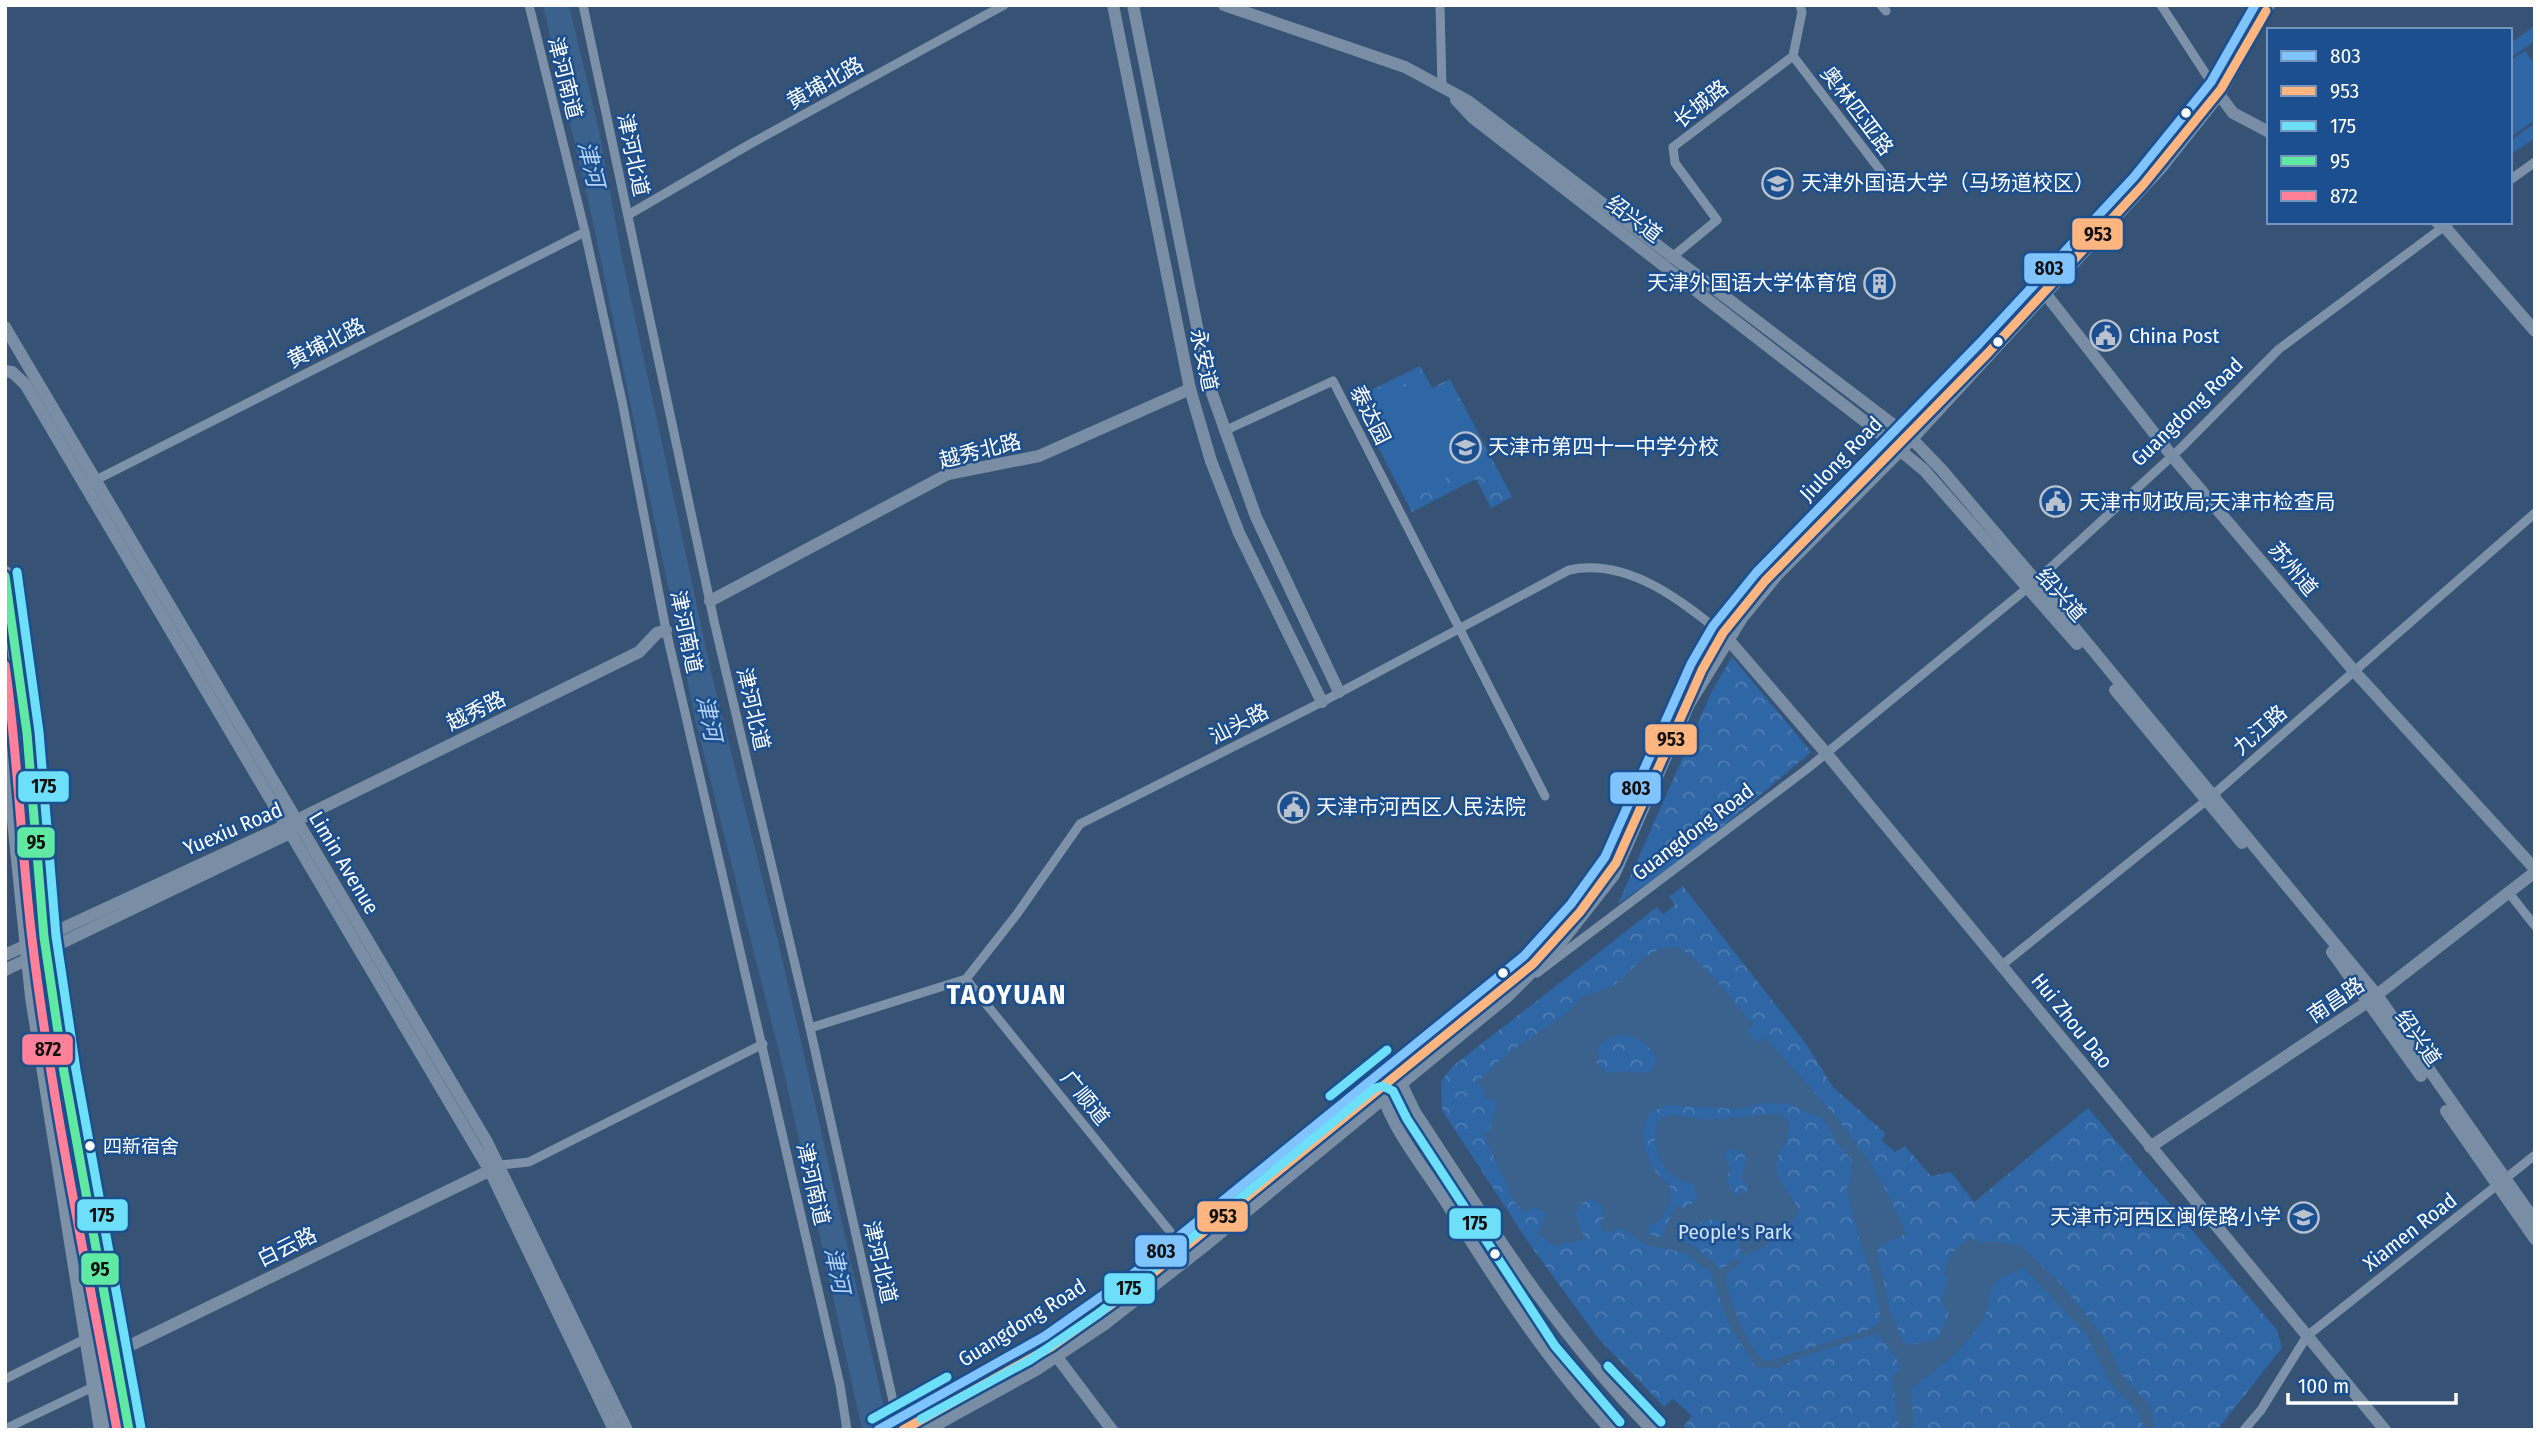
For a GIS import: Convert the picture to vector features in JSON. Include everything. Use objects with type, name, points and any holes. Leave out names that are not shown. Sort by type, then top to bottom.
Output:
[{"type":"highway","points":[[5,574],[27,733],[45,944],[66,1085],[129,1430]]},
{"type":"highway","points":[[5,722],[27,952],[102,1430]]},
{"type":"street","name":"津河南道","points":[[528,5],[585,232],[840,1385],[847,1430]]},
{"type":"street","name":"津河北道","points":[[583,5],[710,601],[810,1028],[897,1419]]},
{"type":"street","name":"黄埔北路","points":[[628,215],[750,144],[1004,5]]},
{"type":"street","name":"永安道","points":[[1113,5],[1190,388],[1211,461],[1239,533],[1322,702]]},
{"type":"street","name":"永安道","points":[[1133,5],[1204,362],[1224,431],[1282,576],[1339,692]]},
{"type":"street","name":"绍兴道","points":[[1224,5],[1405,67],[1486,114],[1671,258],[1912,439],[1941,469],[2032,584],[2373,998],[2500,1182],[2535,1239]]},
{"type":"street","points":[[1440,5],[1443,88]]},
{"type":"street","points":[[1793,56],[1802,12],[1800,5]]},
{"type":"street","points":[[2161,5],[2233,113],[2267,131]]},
{"type":"street","name":"Jiulong Road","points":[[1505,973],[1556,922],[1605,857],[1673,700],[1713,626],[1756,573],[1898,428],[2134,177],[2211,82],[2255,5]]},
{"type":"street","name":"Jiulong Road","points":[[1508,996],[1559,945],[1614,875],[1689,704],[1727,638],[1778,574],[1912,439],[2161,168],[2219,94],[2269,5]]},
{"type":"street","name":"奥林匹亚路","points":[[1793,56],[1893,187]]},
{"type":"street","name":"长城路","points":[[1671,258],[1717,220],[1675,163],[1673,147],[1793,56]]},
{"type":"street","name":"绍兴道","points":[[1443,88],[1473,118],[1901,450],[2032,584]]},
{"type":"street","points":[[2512,179],[2535,162]]},
{"type":"street","points":[[2444,224],[2535,331]]},
{"type":"street","name":"Guangdong Road","points":[[928,1430],[1057,1357],[1153,1289],[1508,996],[1826,753],[2032,584],[2172,456],[2279,349],[2444,224]]},
{"type":"street","name":"黄埔北路","points":[[89,483],[585,232]]},
{"type":"street","name":"苏州道","points":[[2036,282],[2172,456],[2354,671],[2535,871]]},
{"type":"street","name":"Limin Avenue","points":[[5,327],[89,483],[495,1168],[627,1430]]},
{"type":"street","name":"Limin Avenue","points":[[5,371],[12,372],[25,384],[89,483]]},
{"type":"street","name":"泰达园","points":[[1224,431],[1333,381],[1545,796]]},
{"type":"street","name":"越秀北路","points":[[710,601],[948,474],[1039,456],[1190,388]]},
{"type":"street","name":"九江路","points":[[2002,965],[2209,798],[2535,513]]},
{"type":"street","name":"汕头路","points":[[966,979],[1017,914],[1080,824],[1322,702],[1569,570],[1601,566],[1633,576],[1674,598],[1727,638]]},
{"type":"street","name":"越秀路","points":[[291,826],[639,652],[657,633],[671,630]]},
{"type":"street","name":"Hui Zhou Dao","points":[[1727,638],[1826,753],[2385,1430]]},
{"type":"street","name":"Yuexiu Road","points":[[5,970],[27,952],[291,826]]},
{"type":"street","name":"南昌路","points":[[2150,1147],[2373,998],[2535,871]]},
{"type":"street","points":[[2509,893],[2535,926]]},
{"type":"street","name":"Yuexiu Road","points":[[5,955],[27,952]]},
{"type":"street","name":"Guangdong Road","points":[[878,1430],[1045,1336],[1129,1277],[1395,1059],[1505,973]]},
{"type":"street","points":[[810,1028],[966,979]]},
{"type":"street","name":"广顺道","points":[[966,979],[1176,1239]]},
{"type":"street","points":[[495,1168],[529,1162],[763,1044]]},
{"type":"street","points":[[1395,1059],[1401,1083],[1415,1112],[1543,1306],[1588,1362],[1652,1430]]},
{"type":"street","points":[[1377,1075],[1383,1098],[1396,1125],[1545,1353],[1611,1430]]},
{"type":"street","name":"Xiamen Road","points":[[2244,1430],[2261,1410],[2307,1336],[2535,1156]]},
{"type":"street","name":"Limin Avenue","points":[[495,1168],[614,1430]]},
{"type":"street","name":"白云路","points":[[92,1364],[495,1168]]},
{"type":"street","name":"绍兴道","points":[[2500,1182],[2535,1222]]},
{"type":"street","points":[[1045,1336],[1057,1357],[1112,1430]]},
{"type":"street","points":[[5,1379],[87,1338]]},
{"type":"street","points":[[5,1429],[95,1386]]},
{"type":"green space","points":[[2535,26],[2535,41],[2512,57],[2512,42]]},
{"type":"green space","points":[[2525,51],[2535,65],[2535,120],[2512,136],[2512,60]]},
{"type":"green space","points":[[2535,123],[2535,138],[2512,154],[2512,140]]},
{"type":"green space","points":[[1420,366],[1432,388],[1450,379],[1512,497],[1491,508],[1476,479],[1412,512],[1353,399]]},
{"type":"green space","points":[[1412,373],[1423,394],[1447,382],[1493,466],[1470,479],[1466,473],[1457,477],[1452,467],[1442,482],[1428,490],[1413,490],[1396,482],[1364,417],[1374,396],[1391,387],[1407,387],[1404,378]]},
{"type":"green space","points":[[1732,657],[1811,752],[1694,851],[1618,904],[1712,691]]},
{"type":"green space","name":"People's Park","points":[[1683,886],[1807,1045],[1833,1087],[1885,1133],[1882,1141],[1895,1152],[1905,1146],[1931,1176],[1951,1172],[1974,1202],[2088,1108],[2277,1330],[2282,1348],[2217,1430],[1688,1430],[1684,1426],[1692,1416],[1673,1399],[1664,1407],[1598,1338],[1528,1242],[1442,1110],[1441,1081],[1453,1066],[1657,907],[1663,914],[1675,905],[1669,897]]},
{"type":"water","name":"津河","points":[[543,5],[569,5],[599,130],[622,257],[711,671],[782,958],[889,1430],[862,1430],[784,1072],[696,723],[593,222]]},
{"type":"water","points":[[1678,947],[1709,972],[1754,1025],[1747,1031],[1757,1043],[1764,1037],[1826,1105],[1879,1178],[1906,1234],[1881,1245],[1877,1252],[1890,1312],[1903,1341],[1909,1345],[1933,1341],[1944,1332],[1942,1330],[1949,1314],[1942,1301],[1948,1276],[1944,1275],[1950,1257],[1960,1246],[1971,1238],[1981,1243],[1992,1241],[2021,1246],[2062,1285],[2105,1339],[2121,1374],[2150,1406],[2155,1430],[2145,1430],[2136,1409],[2110,1382],[2085,1332],[2024,1268],[1998,1280],[1990,1292],[1986,1314],[1973,1334],[1949,1359],[1911,1388],[1914,1430],[1899,1430],[1892,1376],[1899,1371],[1900,1364],[1878,1333],[1803,1356],[1778,1368],[1756,1367],[1729,1324],[1711,1273],[1686,1253],[1646,1245],[1622,1228],[1605,1233],[1600,1223],[1604,1218],[1602,1206],[1590,1199],[1583,1202],[1575,1213],[1585,1239],[1556,1246],[1538,1235],[1546,1215],[1542,1210],[1533,1208],[1523,1212],[1514,1201],[1483,1133],[1490,1132],[1497,1101],[1484,1097],[1485,1088],[1476,1083],[1508,1053],[1565,1015],[1581,997],[1613,986],[1645,957],[1661,948]],"holes":[[[1617,1035],[1635,1038],[1648,1047],[1656,1057],[1652,1071],[1609,1074],[1596,1063],[1601,1056],[1597,1050],[1602,1042]],[[1763,1103],[1788,1104],[1823,1119],[1837,1143],[1852,1160],[1851,1181],[1847,1186],[1850,1203],[1881,1320],[1870,1329],[1767,1362],[1754,1350],[1747,1338],[1726,1285],[1725,1276],[1740,1262],[1736,1258],[1722,1270],[1694,1246],[1684,1243],[1680,1236],[1705,1220],[1720,1220],[1739,1241],[1741,1255],[1749,1254],[1775,1239],[1795,1217],[1799,1209],[1783,1185],[1777,1170],[1778,1157],[1789,1128],[1789,1122],[1781,1114],[1710,1120],[1674,1115],[1659,1119],[1655,1135],[1657,1152],[1665,1168],[1680,1180],[1694,1185],[1697,1195],[1693,1203],[1683,1208],[1676,1206],[1661,1238],[1647,1233],[1649,1225],[1660,1221],[1671,1202],[1670,1186],[1654,1170],[1645,1148],[1643,1129],[1650,1112],[1668,1105],[1738,1109]],[[1729,1149],[1742,1151],[1746,1159],[1742,1178],[1749,1189],[1740,1195],[1734,1194],[1726,1180],[1730,1169],[1724,1154]]]},
{"type":"transit line","name":"803","points":[[878,1430],[1045,1336],[1129,1277],[1524,956],[1571,904],[1605,857],[1691,664],[1713,626],[1756,573],[1979,344],[2134,177],[2211,82],[2255,5]]},
{"type":"transit line","name":"953","points":[[903,1430],[1051,1347],[1136,1287],[1533,964],[1580,912],[1616,863],[1702,670],[1723,633],[1765,581],[1988,353],[2143,185],[2221,89],[2266,11]]},
{"type":"transit line","name":"175","points":[[17,572],[39,732],[56,936],[76,1070],[141,1428]]},
{"type":"transit line","name":"95","points":[[5,576],[27,733],[44,937],[64,1072],[129,1430]]},
{"type":"transit line","name":"872","points":[[5,665],[40,1001],[117,1430]]},
{"type":"transit line","name":"175","points":[[1330,1096],[1387,1050]]},
{"type":"transit line","name":"175","points":[[921,1419],[1030,1360],[1098,1314],[1375,1088],[1383,1086],[1393,1091],[1407,1119],[1555,1346],[1620,1422]]},
{"type":"transit line","name":"175","points":[[1608,1366],[1661,1422]]},
{"type":"transit line","name":"175","points":[[872,1419],[947,1377]]},
{"type":"place","name":"天津外国语大学（马场道校区）","points":[[1778,183]]},
{"type":"place","name":"天津外国语大学体育馆","points":[[1880,283]]},
{"type":"place","name":"China Post","points":[[2106,336]]},
{"type":"place","name":"天津市第四十一中学分校","points":[[1465,447]]},
{"type":"place","name":"天津市财政局;天津市检查局","points":[[2056,502]]},
{"type":"place","name":"天津市河西区人民法院","points":[[1293,807]]},
{"type":"place","name":"四新宿舍","points":[[90,1146]]},
{"type":"place","name":"天津市河西区闽侯路小学","points":[[2304,1217]]},
{"type":"district","name":"TAOYUAN","points":[[1007,994]]}]
